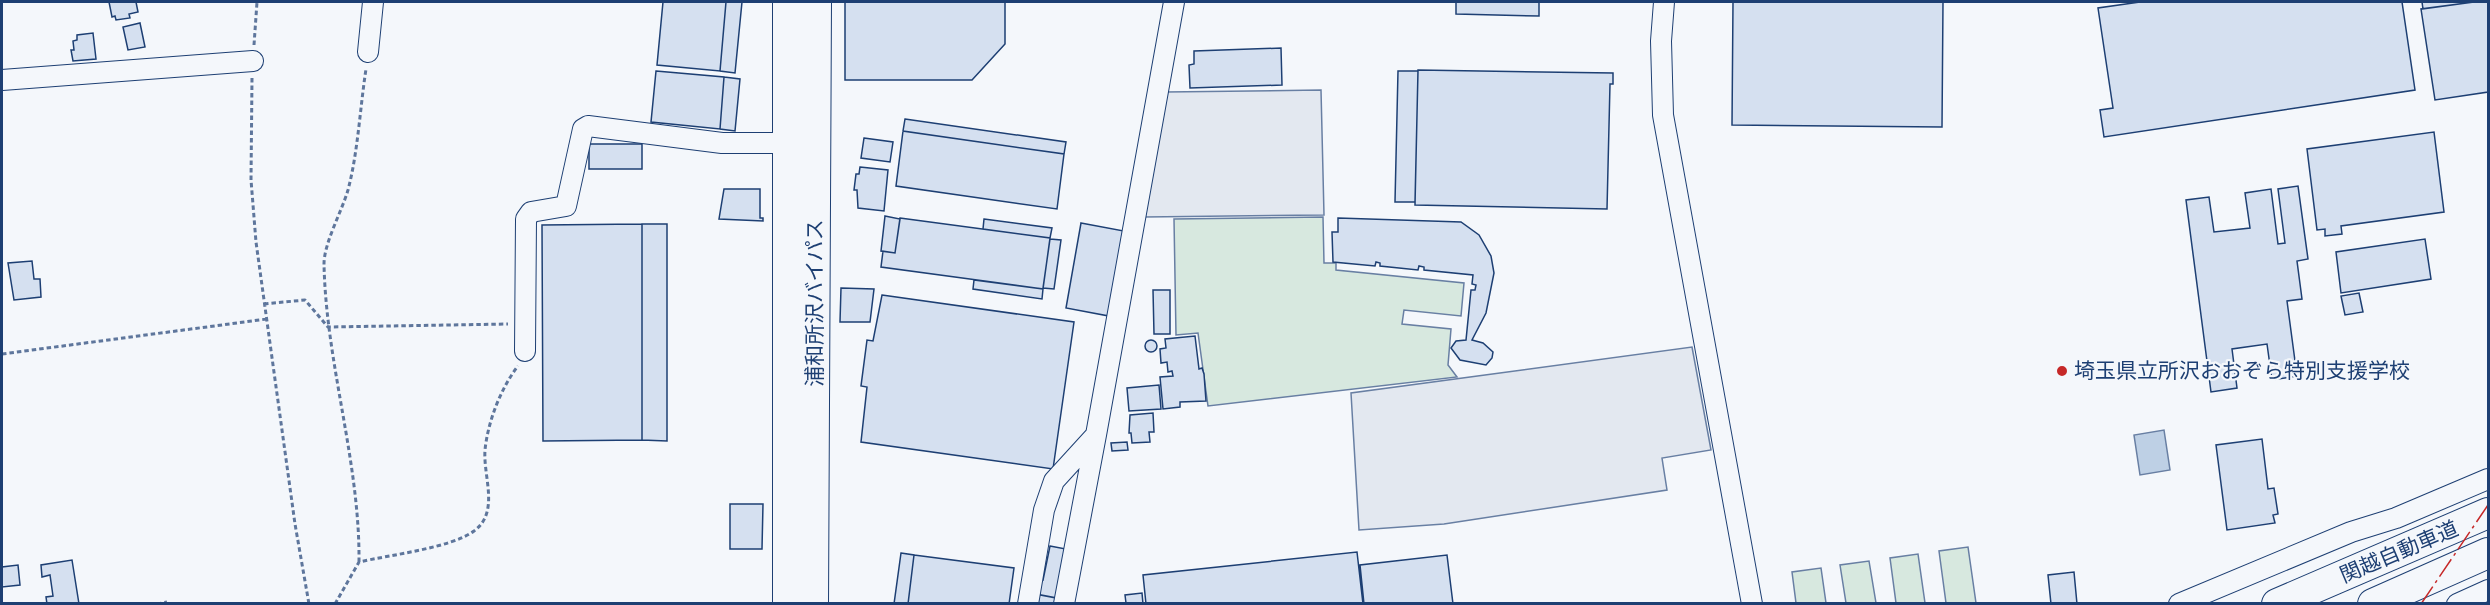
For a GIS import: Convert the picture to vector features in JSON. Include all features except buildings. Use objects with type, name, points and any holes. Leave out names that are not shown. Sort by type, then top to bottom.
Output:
[{"type":"highway","name":"浦和所沢バイパス","points":[[788,2],[788,603]]},
{"type":"highway","name":"浦和所沢バイパス","points":[[813,603],[816,2]]},
{"type":"highway","name":"関越自動車道","points":[[2277,603],[2488,513]]},
{"type":"highway","name":"関越自動車道","points":[[2373,603],[2488,553]]},
{"type":"street","points":[[368,52],[373,2]]},
{"type":"street","points":[[1064,603],[1174,2]]},
{"type":"street","points":[[1664,2],[1661,42],[1664,126],[1752,603]]},
{"type":"street","points":[[2,80],[253,61]]},
{"type":"street","points":[[525,351],[526,219],[531,212],[566,206],[583,129],[588,126],[722,143],[789,143]]},
{"type":"street","points":[[1028,603],[1044,510],[1054,481],[1096,435]]},
{"type":"street","points":[[2179,603],[2351,532],[2396,518],[2488,479]]},
{"type":"street","points":[[2457,603],[2488,590]]},
{"type":"path","points":[[257,2],[253,61],[251,180],[264,304],[295,524],[309,603]]},
{"type":"path","points":[[335,603],[359,562],[360,542],[345,428],[328,327],[324,260],[348,189],[368,52]]},
{"type":"path","points":[[264,304],[305,300],[328,327]]},
{"type":"path","points":[[2,354],[267,319]]},
{"type":"path","points":[[328,327],[526,324]]},
{"type":"path","points":[[359,562],[457,539],[473,532],[483,523],[489,510],[485,450],[489,429],[504,383],[522,362],[525,351]]},
{"type":"path","points":[[157,603],[167,602]]},
{"type":"shaded area","points":[[1321,90],[1324,215],[1144,217],[1165,92]]},
{"type":"shaded area","points":[[1323,217],[1324,263],[1336,263],[1336,270],[1464,283],[1461,316],[1404,310],[1402,324],[1451,329],[1448,365],[1457,377],[1208,406],[1198,333],[1176,335],[1174,219]]},
{"type":"shaded area","points":[[1692,347],[1711,450],[1662,458],[1667,490],[1444,524],[1359,530],[1351,393]]},
{"type":"shaded area","points":[[1968,547],[1976,603],[1946,603],[1939,551]]},
{"type":"shaded area","points":[[1918,554],[1925,603],[1896,603],[1890,558]]},
{"type":"shaded area","points":[[1869,561],[1876,603],[1846,603],[1840,565]]},
{"type":"shaded area","points":[[1821,568],[1826,603],[1796,603],[1792,572]]},
{"type":"water","points":[[2164,430],[2170,470],[2140,475],[2134,435]]},
{"type":"power","points":[[2421,604],[2488,505]]},
{"type":"place","name":"埼玉県立所沢おおぞら特別支援学校","points":[[2062,371]]}]
